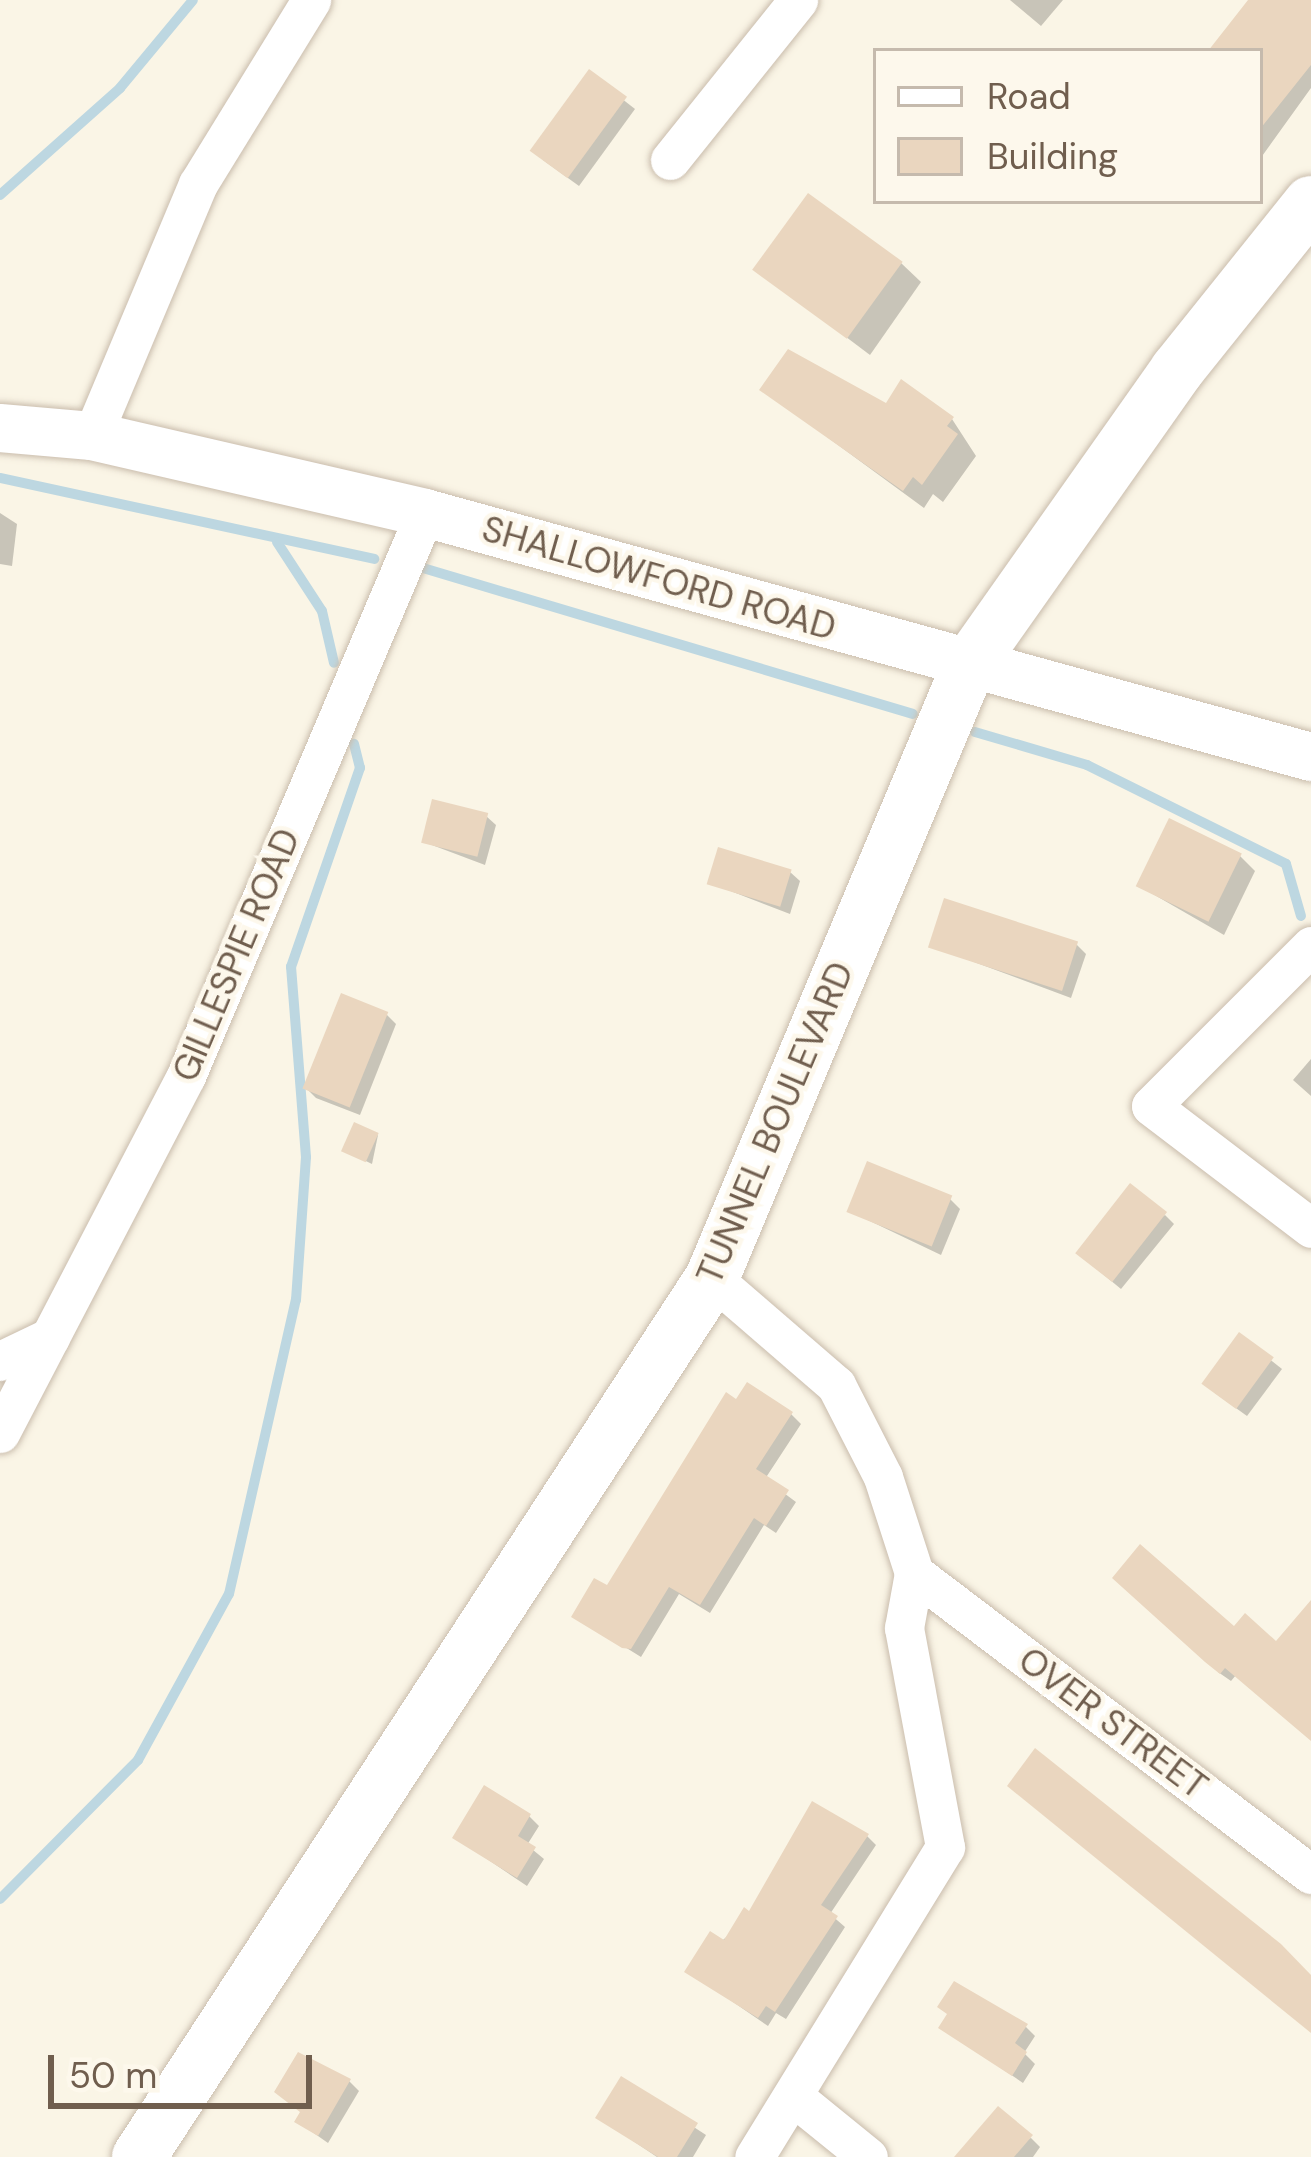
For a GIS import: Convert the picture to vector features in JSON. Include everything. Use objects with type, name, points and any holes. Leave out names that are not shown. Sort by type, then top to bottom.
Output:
[{"type":"main road","name":"TUNNEL BOULEVARD","points":[[139,2157],[712,1278],[969,665],[1177,370],[1311,203]]},
{"type":"street","points":[[92,436],[198,184],[311,0]]},
{"type":"street","points":[[670,160],[798,0]]},
{"type":"street","name":"SHALLOWFORD ROAD","points":[[0,428],[92,436],[425,513],[1311,757]]},
{"type":"street","name":"GILLESPIE ROAD","points":[[0,1433],[186,1076],[425,513]]},
{"type":"street","points":[[1311,946],[1151,1106],[1311,1228]]},
{"type":"street","points":[[712,1278],[836,1385],[883,1477],[914,1573],[904,1628],[946,1847],[754,2157]]},
{"type":"street","points":[[0,1361],[50,1337]]},
{"type":"street","name":"OVER STREET","points":[[914,1573],[1311,1874]]},
{"type":"street","points":[[794,2098],[868,2157]]},
{"type":"building","points":[[1248,0],[1311,0],[1311,65],[1263,125],[1263,48],[1210,48]]},
{"type":"building","points":[[589,69],[627,97],[568,178],[530,151]]},
{"type":"building","points":[[808,193],[903,262],[847,339],[752,270]]},
{"type":"building","points":[[788,349],[886,403],[901,379],[954,417],[947,426],[958,434],[922,485],[913,477],[903,491],[759,390]]},
{"type":"building","points":[[432,799],[488,813],[477,857],[421,843]]},
{"type":"building","points":[[1169,818],[1242,854],[1208,922],[1136,886]]},
{"type":"building","points":[[718,847],[792,870],[780,907],[707,884]]},
{"type":"building","points":[[944,898],[1078,942],[1062,991],[928,947]]},
{"type":"building","points":[[341,993],[388,1012],[350,1108],[302,1088]]},
{"type":"building","points":[[354,1122],[379,1133],[366,1162],[341,1151]]},
{"type":"building","points":[[867,1161],[952,1195],[932,1246],[846,1212]]},
{"type":"building","points":[[1130,1183],[1167,1212],[1112,1282],[1075,1253]]},
{"type":"building","points":[[1239,1332],[1274,1357],[1236,1409],[1201,1384]]},
{"type":"building","points":[[747,1382],[793,1412],[756,1469],[789,1490],[766,1526],[754,1518],[700,1605],[669,1587],[631,1649],[622,1648],[571,1617],[594,1578],[607,1585],[726,1392],[736,1399]]},
{"type":"building","points":[[1140,1544],[1234,1626],[1245,1613],[1276,1641],[1311,1600],[1311,1741],[1225,1668],[1220,1674],[1205,1662],[1112,1578]]},
{"type":"building","points":[[1035,1748],[1281,1944],[1311,1975],[1311,2033],[1007,1786]]},
{"type":"building","points":[[484,1785],[531,1814],[518,1836],[536,1847],[517,1878],[452,1838]]},
{"type":"building","points":[[812,1801],[869,1834],[821,1905],[838,1916],[775,2012],[766,2006],[758,2018],[684,1972],[710,1931],[724,1940],[744,1907],[749,1911]]},
{"type":"building","points":[[954,1981],[1028,2024],[1015,2043],[1027,2052],[1012,2076],[938,2028],[947,2014],[937,2007]]},
{"type":"building","points":[[298,2052],[351,2079],[318,2136],[294,2122],[300,2112],[274,2092]]},
{"type":"building","points":[[621,2076],[698,2123],[677,2157],[658,2157],[595,2118]]},
{"type":"building","points":[[998,2106],[1033,2135],[1014,2157],[954,2157]]},
{"type":"waterway","points":[[0,195],[120,88],[193,0]]},
{"type":"waterway","points":[[0,478],[374,559]]},
{"type":"waterway","points":[[277,542],[322,611],[334,663]]},
{"type":"waterway","points":[[423,568],[913,714]]},
{"type":"waterway","points":[[975,732],[1087,765],[1286,864],[1301,916]]},
{"type":"waterway","points":[[0,1899],[138,1760],[229,1594],[296,1300],[306,1157],[291,967],[360,768],[354,744]]}]
